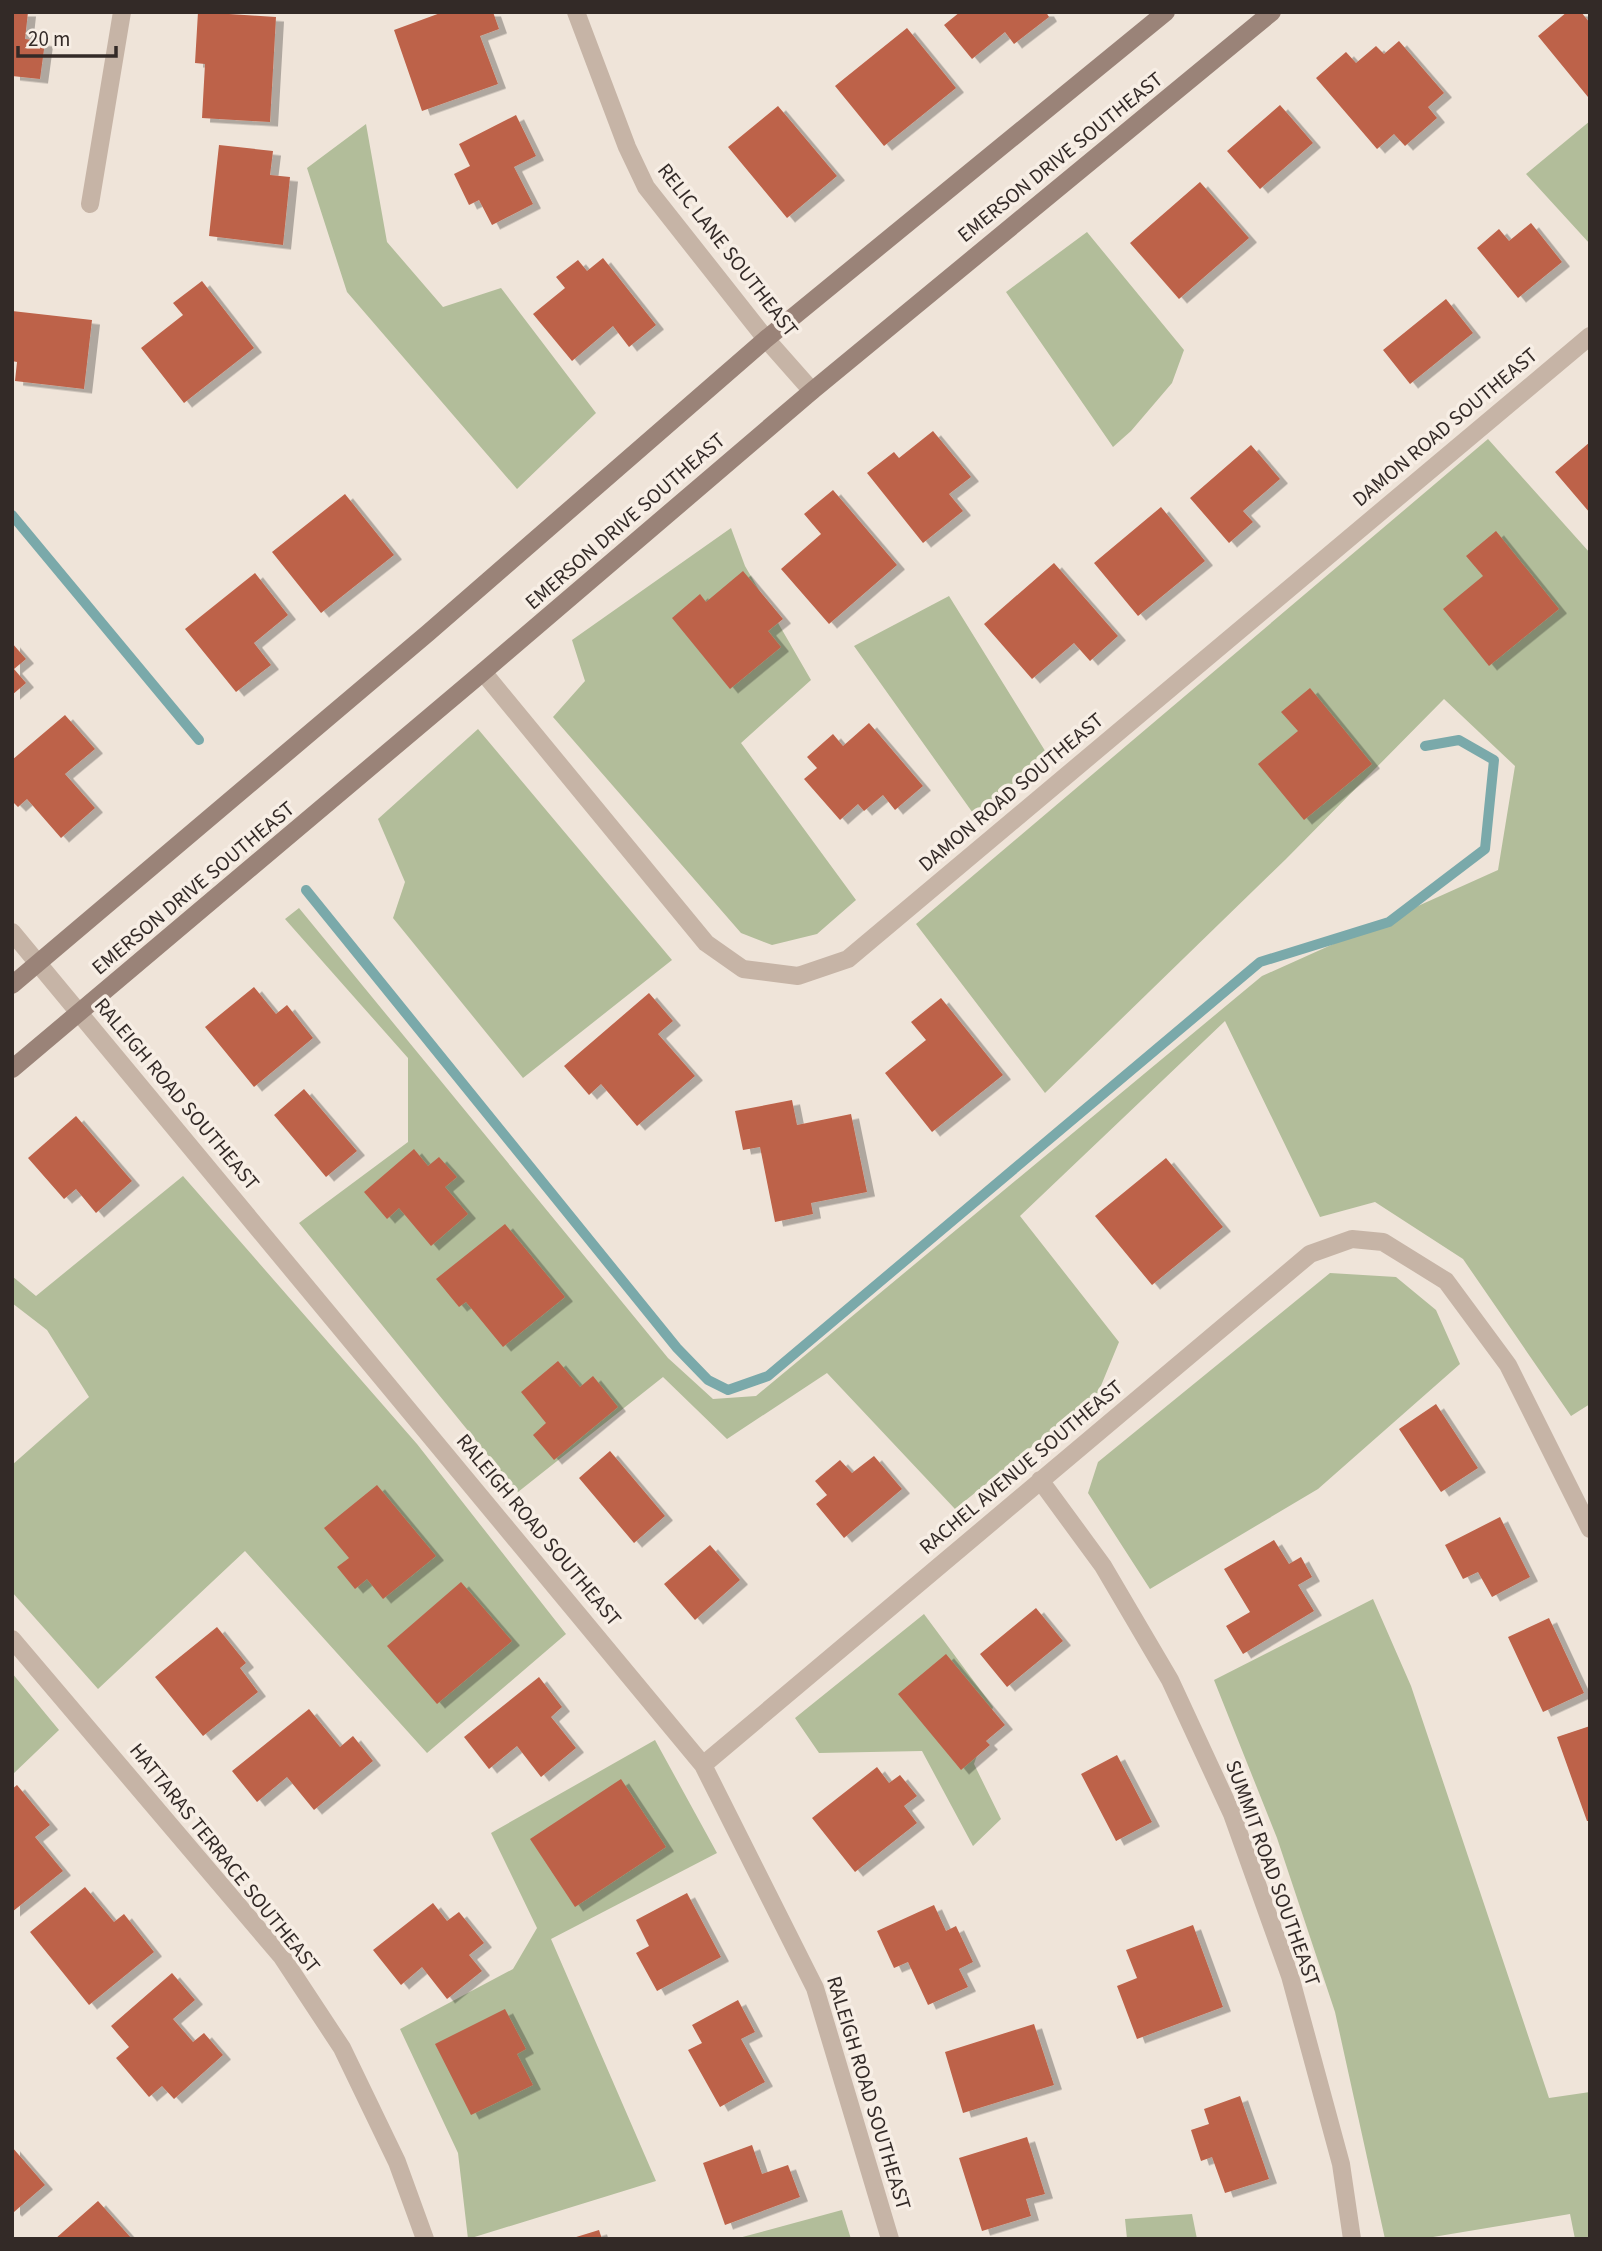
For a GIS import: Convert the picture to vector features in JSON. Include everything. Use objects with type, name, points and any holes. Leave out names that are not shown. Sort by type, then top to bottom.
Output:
[{"type":"street","points":[[90,204],[122,12]]},
{"type":"street","name":"RELIC LANE SOUTHEAST","points":[[576,12],[627,147],[646,187],[766,339],[812,391]]},
{"type":"street","name":"EMERSON DRIVE SOUTHEAST","points":[[12,985],[438,624],[766,339],[1166,12]]},
{"type":"street","name":"EMERSON DRIVE SOUTHEAST","points":[[12,1069],[812,391],[1272,12]]},
{"type":"street","name":"DAMON ROAD SOUTHEAST","points":[[483,672],[706,943],[743,969],[798,976],[848,959],[1590,336]]},
{"type":"street","name":"RALEIGH ROAD SOUTHEAST","points":[[12,932],[703,1765],[815,1988],[890,2239]]},
{"type":"street","name":"RACHEL AVENUE SOUTHEAST","points":[[703,1765],[1310,1254],[1352,1239],[1383,1242],[1446,1281],[1508,1365],[1590,1530]]},
{"type":"street","name":"SUMMIT ROAD SOUTHEAST","points":[[1040,1480],[1103,1566],[1170,1680],[1232,1814],[1290,1976],[1341,2164],[1352,2239]]},
{"type":"street","name":"HATTARAS TERRACE SOUTHEAST","points":[[12,1639],[282,1957],[342,2048],[397,2162],[425,2239]]},
{"type":"green space","points":[[1590,121],[1590,244],[1526,174]]},
{"type":"green space","points":[[366,124],[387,242],[443,307],[501,288],[596,413],[517,489],[347,292],[307,168]]},
{"type":"green space","points":[[1087,232],[1184,350],[1172,383],[1131,431],[1113,447],[1006,292]]},
{"type":"green space","points":[[1488,439],[1590,553],[1590,1404],[1571,1416],[1463,1259],[1375,1202],[1320,1217],[1225,1021],[1020,1216],[1119,1342],[1098,1393],[955,1509],[827,1373],[727,1439],[663,1377],[518,1492],[299,1223],[408,1142],[408,1058],[285,919],[299,908],[668,1358],[713,1399],[756,1396],[1262,976],[1498,870],[1515,766],[1444,699],[1286,859],[1045,1093],[916,924]]},
{"type":"green space","points":[[731,528],[745,566],[811,680],[741,743],[856,900],[817,934],[772,945],[741,933],[553,717],[585,681],[572,640]]},
{"type":"green space","points":[[949,596],[1047,754],[975,816],[854,646]]},
{"type":"green space","points":[[478,729],[672,960],[523,1078],[393,918],[405,882],[378,819]]},
{"type":"green space","points":[[183,1176],[417,1444],[566,1634],[427,1753],[245,1551],[98,1689],[12,1592],[12,1465],[89,1397],[47,1330],[12,1303],[12,1276],[36,1296]]},
{"type":"green space","points":[[1330,1273],[1396,1277],[1436,1310],[1460,1364],[1318,1489],[1150,1589],[1088,1493],[1098,1462]]},
{"type":"green space","points":[[1373,1599],[1411,1686],[1549,2098],[1590,2092],[1590,2239],[1575,2239],[1570,2214],[1421,2239],[1385,2239],[1335,2012],[1277,1838],[1214,1680]]},
{"type":"green space","points":[[924,1614],[993,1707],[974,1764],[1001,1819],[973,1846],[922,1751],[819,1753],[795,1718]]},
{"type":"green space","points":[[12,1673],[59,1730],[12,1775]]},
{"type":"green space","points":[[655,1740],[717,1853],[551,1939],[656,2181],[468,2239],[458,2153],[400,2029],[513,1969],[537,1928],[491,1833]]},
{"type":"green space","points":[[842,2210],[851,2239],[735,2239]]},
{"type":"green space","points":[[1192,2214],[1197,2239],[1127,2239],[1125,2219]]},
{"type":"building","points":[[12,12],[28,12],[25,39],[45,42],[40,79],[12,76]]},
{"type":"building","points":[[198,12],[276,17],[270,122],[202,118],[205,64],[195,63]]},
{"type":"building","points":[[443,12],[493,12],[499,29],[480,36],[498,84],[422,111],[394,30]]},
{"type":"building","points":[[960,12],[1046,12],[1049,17],[1014,44],[1005,32],[972,59],[944,25]]},
{"type":"building","points":[[1567,12],[1581,12],[1590,23],[1588,97],[1538,36]]},
{"type":"building","points":[[907,28],[956,88],[884,146],[835,86]]},
{"type":"building","points":[[1399,41],[1444,93],[1428,107],[1437,118],[1405,146],[1394,134],[1377,149],[1316,78],[1346,52],[1356,63],[1376,46],[1384,54]]},
{"type":"building","points":[[1280,105],[1313,143],[1260,189],[1227,151]]},
{"type":"building","points":[[778,106],[837,176],[787,218],[728,147]]},
{"type":"building","points":[[516,115],[536,156],[514,167],[533,204],[492,225],[479,200],[469,205],[454,174],[470,166],[459,144]]},
{"type":"building","points":[[219,145],[273,151],[270,175],[290,177],[283,245],[209,236]]},
{"type":"building","points":[[1200,182],[1249,238],[1179,299],[1130,243]]},
{"type":"building","points":[[1531,223],[1562,262],[1518,298],[1477,248],[1499,229],[1509,241]]},
{"type":"building","points":[[603,258],[656,325],[629,347],[613,326],[572,361],[533,314],[565,288],[556,277],[578,260],[587,271]]},
{"type":"building","points":[[202,281],[254,348],[184,403],[141,348],[183,315],[173,303]]},
{"type":"building","points":[[1446,299],[1473,333],[1410,384],[1383,350]]},
{"type":"building","points":[[12,311],[92,320],[84,389],[15,381],[17,362],[12,361]]},
{"type":"building","points":[[933,431],[971,477],[949,494],[963,511],[923,543],[867,473],[894,452],[899,458]]},
{"type":"building","points":[[1590,442],[1590,513],[1555,472]]},
{"type":"building","points":[[1251,445],[1280,479],[1243,511],[1253,522],[1229,543],[1190,498]]},
{"type":"building","points":[[833,490],[897,565],[829,624],[781,569],[821,534],[804,514]]},
{"type":"building","points":[[345,494],[394,555],[321,613],[272,552]]},
{"type":"building","points":[[1161,507],[1205,561],[1138,616],[1094,563]]},
{"type":"building","points":[[1496,531],[1559,609],[1489,666],[1443,609],[1483,576],[1466,556]]},
{"type":"building","points":[[1054,563],[1118,636],[1090,661],[1074,643],[1032,679],[984,624]]},
{"type":"building","points":[[743,571],[783,619],[768,631],[781,647],[730,689],[672,618],[700,594],[706,602]]},
{"type":"building","points":[[255,573],[288,615],[254,643],[271,665],[236,692],[185,629]]},
{"type":"building","points":[[12,643],[26,659],[14,669],[26,683],[12,695]]},
{"type":"building","points":[[1310,688],[1372,764],[1304,820],[1258,764],[1298,731],[1281,712]]},
{"type":"building","points":[[65,715],[95,749],[65,774],[95,808],[61,838],[27,799],[18,807],[12,801],[12,760]]},
{"type":"building","points":[[869,723],[923,786],[895,810],[883,795],[864,811],[858,804],[840,820],[804,779],[817,768],[807,757],[833,734],[843,746]]},
{"type":"building","points":[[254,987],[276,1014],[287,1005],[313,1038],[254,1087],[205,1027]]},
{"type":"building","points":[[649,993],[673,1021],[658,1034],[695,1076],[637,1126],[601,1084],[589,1095],[564,1066]]},
{"type":"building","points":[[941,998],[1003,1075],[932,1132],[885,1073],[926,1040],[911,1022]]},
{"type":"building","points":[[304,1089],[357,1151],[326,1177],[274,1115]]},
{"type":"building","points":[[792,1100],[797,1125],[851,1114],[867,1192],[811,1203],[813,1214],[775,1222],[760,1147],[743,1150],[735,1111]]},
{"type":"building","points":[[76,1116],[132,1181],[96,1213],[76,1189],[64,1199],[28,1158]]},
{"type":"building","points":[[414,1149],[428,1166],[439,1157],[457,1177],[445,1187],[468,1214],[431,1246],[399,1208],[387,1219],[364,1192]]},
{"type":"building","points":[[1166,1158],[1223,1227],[1152,1285],[1095,1216]]},
{"type":"building","points":[[505,1224],[565,1297],[503,1347],[466,1302],[459,1307],[436,1279]]},
{"type":"building","points":[[558,1361],[580,1387],[593,1376],[618,1407],[554,1460],[533,1435],[546,1423],[521,1392]]},
{"type":"building","points":[[1436,1404],[1478,1468],[1441,1492],[1399,1429]]},
{"type":"building","points":[[610,1451],[665,1516],[634,1543],[579,1478]]},
{"type":"building","points":[[874,1456],[902,1489],[844,1538],[816,1504],[827,1495],[815,1481],[840,1460],[852,1473]]},
{"type":"building","points":[[377,1485],[436,1556],[383,1599],[367,1579],[355,1589],[337,1567],[349,1558],[324,1528]]},
{"type":"building","points":[[1500,1517],[1530,1577],[1492,1597],[1478,1572],[1463,1579],[1445,1545]]},
{"type":"building","points":[[1274,1540],[1289,1564],[1301,1557],[1312,1577],[1298,1585],[1314,1611],[1243,1654],[1226,1626],[1250,1612],[1224,1569]]},
{"type":"building","points":[[710,1545],[740,1580],[695,1620],[664,1584]]},
{"type":"building","points":[[461,1582],[512,1641],[437,1704],[387,1646]]},
{"type":"building","points":[[1036,1608],[1063,1641],[1007,1687],[980,1654]]},
{"type":"building","points":[[1549,1618],[1584,1693],[1543,1712],[1508,1637]]},
{"type":"building","points":[[217,1627],[246,1663],[240,1668],[258,1692],[203,1736],[155,1677]]},
{"type":"building","points":[[946,1654],[1005,1725],[986,1741],[990,1745],[961,1770],[898,1694]]},
{"type":"building","points":[[539,1677],[562,1707],[551,1717],[576,1748],[541,1777],[517,1746],[489,1769],[464,1737]]},
{"type":"building","points":[[309,1709],[340,1747],[353,1736],[373,1761],[314,1810],[287,1777],[257,1802],[232,1771]]},
{"type":"building","points":[[1590,1726],[1590,1821],[1587,1821],[1557,1737]]},
{"type":"building","points":[[1117,1755],[1152,1822],[1116,1841],[1081,1774]]},
{"type":"building","points":[[877,1767],[889,1783],[900,1775],[917,1796],[904,1806],[917,1823],[855,1872],[812,1818]]},
{"type":"building","points":[[621,1779],[666,1847],[575,1907],[530,1839]]},
{"type":"building","points":[[17,1785],[50,1825],[35,1837],[63,1871],[12,1912],[12,1789]]},
{"type":"building","points":[[85,1887],[114,1922],[124,1914],[154,1952],[89,2005],[30,1932]]},
{"type":"building","points":[[687,1893],[721,1957],[657,1991],[636,1953],[649,1946],[636,1920]]},
{"type":"building","points":[[433,1903],[447,1921],[459,1912],[484,1943],[469,1955],[482,1971],[447,1999],[422,1967],[401,1985],[373,1950]]},
{"type":"building","points":[[934,1905],[946,1931],[956,1926],[973,1962],[959,1969],[968,1987],[928,2005],[908,1962],[894,1968],[877,1931]]},
{"type":"building","points":[[1193,1925],[1223,2007],[1137,2039],[1117,1986],[1137,1978],[1126,1950]]},
{"type":"building","points":[[172,1973],[195,2000],[173,2019],[193,2042],[204,2033],[223,2055],[174,2099],[162,2086],[149,2097],[116,2058],[129,2047],[111,2026]]},
{"type":"building","points":[[738,2000],[755,2032],[741,2039],[765,2082],[720,2107],[688,2050],[702,2043],[692,2025]]},
{"type":"building","points":[[505,2009],[526,2049],[517,2054],[533,2085],[471,2115],[435,2044]]},
{"type":"building","points":[[1034,2024],[1054,2085],[963,2113],[945,2052]]},
{"type":"building","points":[[1240,2096],[1269,2179],[1225,2193],[1212,2157],[1201,2161],[1191,2130],[1209,2124],[1204,2109]]},
{"type":"building","points":[[1027,2137],[1045,2194],[1026,2199],[1031,2216],[982,2231],[959,2158]]},
{"type":"building","points":[[752,2145],[762,2174],[788,2165],[800,2197],[725,2225],[703,2163]]},
{"type":"building","points":[[12,2147],[45,2185],[14,2212],[12,2210]]},
{"type":"building","points":[[98,2201],[132,2239],[55,2239]]},
{"type":"building","points":[[599,2230],[602,2239],[573,2239],[573,2238]]},
{"type":"waterway","points":[[12,515],[199,740]]},
{"type":"waterway","points":[[306,890],[677,1348],[708,1380],[728,1390],[768,1376],[1260,962],[1389,922],[1485,849],[1494,760],[1459,740],[1425,746]]}]
